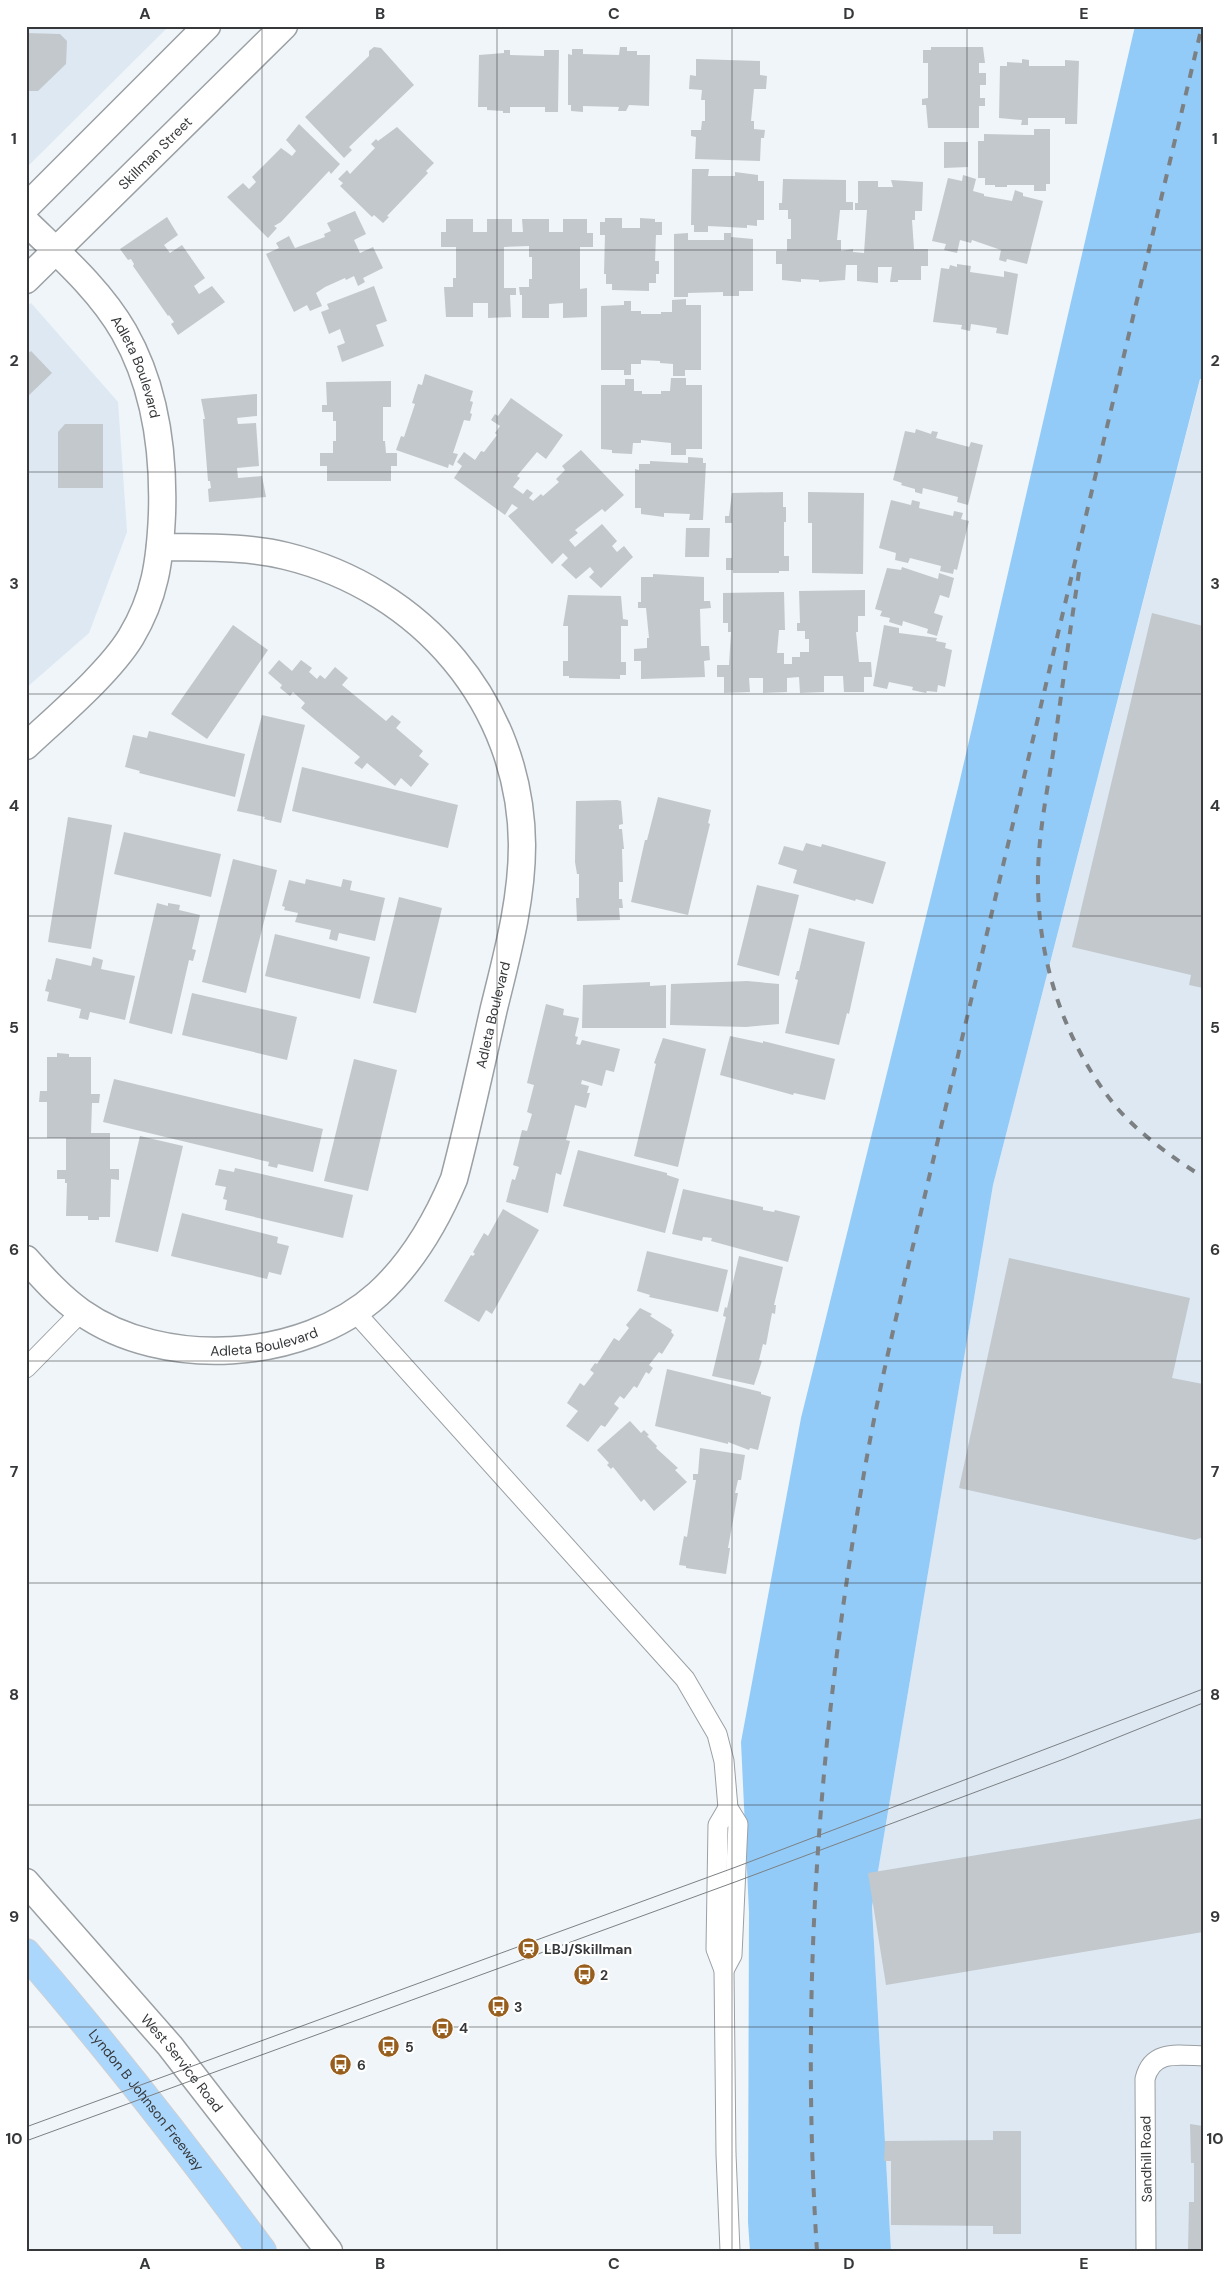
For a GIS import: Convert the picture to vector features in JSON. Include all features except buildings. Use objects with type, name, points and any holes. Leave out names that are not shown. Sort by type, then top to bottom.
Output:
[{"type":"highway","name":"Lyndon B Johnson Freeway","points":[[26,1953],[68,2001],[186,2148],[262,2251]]},
{"type":"street","points":[[26,207],[207,26]]},
{"type":"street","name":"Skillman Street","points":[[26,280],[284,26]]},
{"type":"street","name":"Adleta Boulevard","points":[[26,222],[94,292],[114,318],[132,347],[146,380],[161,444],[163,482],[160,547],[154,586],[146,610],[130,639],[106,667],[26,746]]},
{"type":"street","name":"Adleta Boulevard","points":[[26,1259],[47,1283],[81,1312],[108,1327],[146,1341],[193,1351],[249,1349],[292,1340],[355,1312],[396,1276],[416,1252],[443,1205],[454,1179],[517,908],[522,844],[515,785],[495,725],[484,703],[459,666],[418,621],[376,591],[321,566],[284,555],[255,551],[160,547]]},
{"type":"street","points":[[26,1368],[81,1312]]},
{"type":"street","points":[[355,1312],[685,1679],[717,1734],[724,1761],[728,1808],[738,1824],[732,1955],[724,1970]]},
{"type":"street","points":[[728,1808],[718,1825],[716,1949],[724,1970],[726,2154],[730,2251]]},
{"type":"street","name":"West Service Road","points":[[26,1882],[170,2046],[329,2251]]},
{"type":"street","name":"Sandhill Road","points":[[1146,2251],[1144,2079],[1148,2067],[1158,2058],[1203,2056]]},
{"type":"shaded area","points":[[26,26],[169,26],[26,168]]},
{"type":"shaded area","points":[[1135,26],[1203,26],[1203,379],[1200,379],[993,1185],[872,1907],[891,2251],[750,2251],[748,2222],[749,1912],[741,1742],[801,1418],[959,784]]},
{"type":"shaded area","points":[[31,303],[118,402],[127,532],[89,633],[26,688],[26,308]]},
{"type":"shaded area","points":[[1203,369],[1203,2251],[891,2251],[872,1907],[993,1185]]},
{"type":"tram line","points":[[26,2127],[736,1867],[1203,1689]]},
{"type":"tram line","points":[[26,2141],[735,1882],[1064,1759],[1203,1703]]},
{"type":"railway","points":[[817,2251],[812,2154],[811,2057],[812,1960],[817,1864],[835,1670],[863,1479],[877,1404],[902,1293],[1202,26]]},
{"type":"railway","points":[[1079,572],[1039,851],[1038,886],[1043,944],[1058,1001],[1068,1028],[1096,1079],[1113,1103],[1132,1124],[1167,1153],[1203,1177]]},
{"type":"place","name":"LBJ/Skillman","points":[[528,1949]]},
{"type":"place","name":"2","points":[[584,1975]]},
{"type":"place","name":"3","points":[[498,2007]]},
{"type":"place","name":"4","points":[[443,2028]]},
{"type":"place","name":"5","points":[[389,2047]]},
{"type":"place","name":"6","points":[[341,2065]]}]
